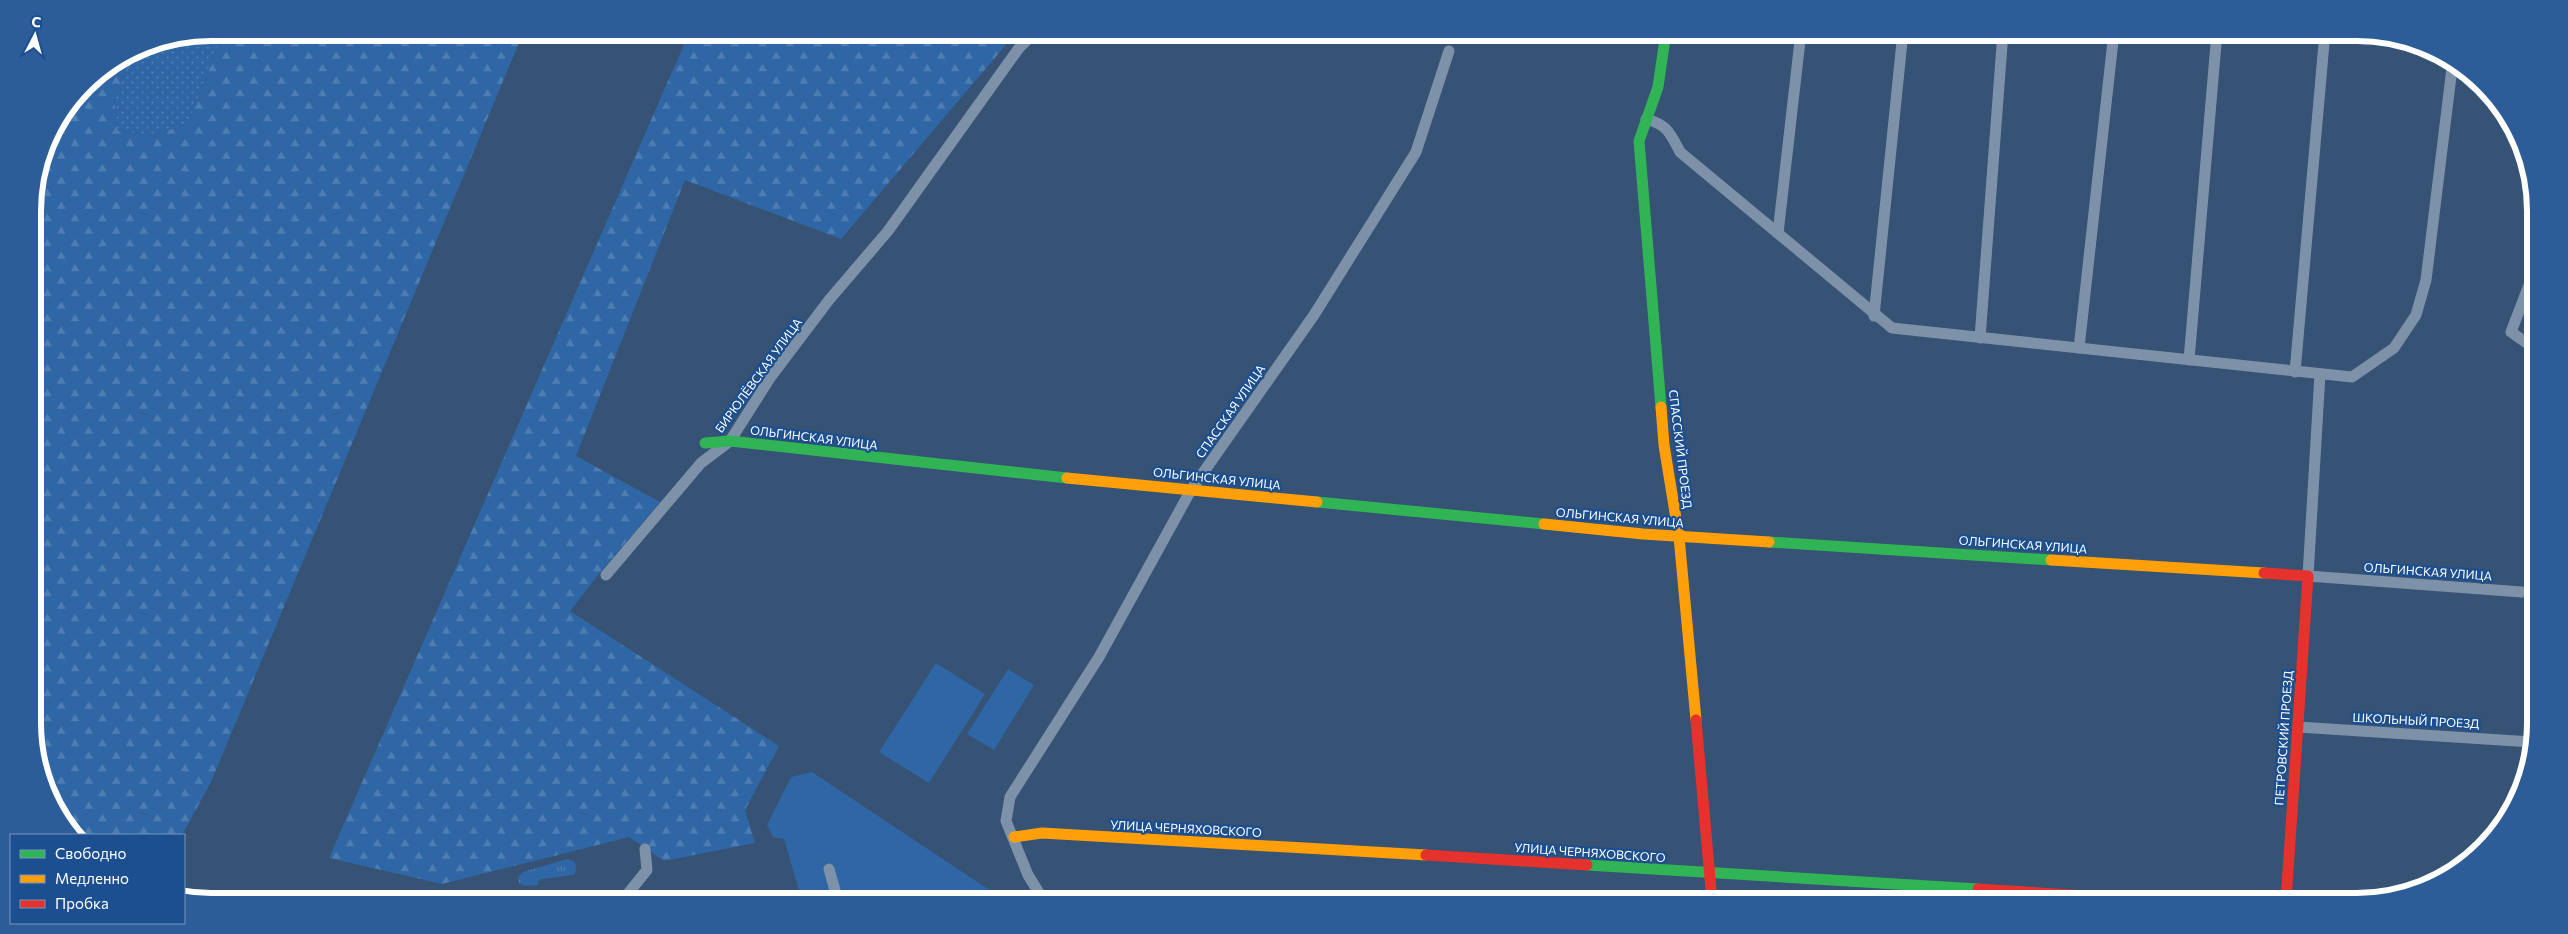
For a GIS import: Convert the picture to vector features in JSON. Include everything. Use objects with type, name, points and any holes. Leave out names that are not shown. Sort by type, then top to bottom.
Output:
[{"type":"street","name":"СПАССКИЙ ПРОЕЗД","points":[[1665,41],[1658,87],[1639,141],[1664,445],[1679,537],[1711,892]]},
{"type":"street","points":[[1778,233],[1800,41]]},
{"type":"street","points":[[1874,316],[1902,41]]},
{"type":"street","points":[[1980,338],[2002,41]]},
{"type":"street","points":[[2079,348],[2113,41]]},
{"type":"street","points":[[2189,360],[2216,41]]},
{"type":"street","points":[[2295,372],[2324,41]]},
{"type":"street","name":"БИРЮЛЁВСКАЯ УЛИЦА","points":[[606,575],[701,463],[730,441],[770,378],[830,300],[888,231],[1025,42]]},
{"type":"street","name":"СПАССКАЯ УЛИЦА","points":[[1039,893],[1028,875],[1006,821],[1010,797],[1099,657],[1192,490],[1314,315],[1416,152],[1449,51]]},
{"type":"street","points":[[1646,119],[1660,123],[1667,128],[1680,152],[1874,316],[1892,328],[2352,377],[2394,348],[2416,315],[2426,280],[2452,71]]},
{"type":"street","points":[[2527,290],[2511,332],[2527,343]]},
{"type":"street","points":[[2308,576],[2320,374]]},
{"type":"street","name":"ОЛЬГИНСКАЯ УЛИЦА","points":[[704,443],[730,441],[972,469],[1679,537],[2308,576],[2527,592]]},
{"type":"street","name":"ПЕТРОВСКИЙ ПРОЕЗД","points":[[2287,892],[2308,576]]},
{"type":"street","name":"ШКОЛЬНЫЙ ПРОЕЗД","points":[[2298,727],[2525,742]]},
{"type":"street","name":"УЛИЦА ЧЕРНЯХОВСКОГО","points":[[1014,837],[1042,833],[2025,892]]},
{"type":"street","points":[[628,893],[646,870],[645,849]]},
{"type":"street","points":[[829,869],[836,893]]},
{"type":"green space","points":[[200,42],[220,42],[188,124],[150,136],[117,130],[114,97],[133,61],[167,47]]},
{"type":"green space","points":[[220,42],[519,42],[211,782],[183,834],[83,834],[70,817],[50,777],[45,756],[41,722],[43,189],[47,167],[54,146],[70,117],[91,91],[108,76],[133,61],[114,97],[117,130],[150,136],[188,124]]},
{"type":"green space","points":[[685,42],[1009,42],[841,239],[685,180],[576,456],[660,502],[570,611],[779,746],[745,810],[755,843],[664,861],[629,837],[442,884],[329,858]]},
{"type":"green space","points":[[936,663],[985,694],[929,783],[879,752]]},
{"type":"green space","points":[[1008,669],[1034,685],[994,750],[967,734]]},
{"type":"green space","points":[[812,772],[993,893],[800,893],[784,839],[773,837],[767,825],[791,777]]},
{"type":"green space","points":[[567,859],[575,862],[576,870],[574,875],[542,879],[538,881],[538,885],[525,886],[519,883],[518,877],[523,872]]},
{"type":"traffic: fast","points":[[1661,407],[1639,141],[1658,87],[1665,41]]},
{"type":"traffic: fast","points":[[705,443],[730,441],[1067,478]]},
{"type":"traffic: fast","points":[[1317,502],[1544,524]]},
{"type":"traffic: fast","points":[[1769,542],[2051,560]]},
{"type":"traffic: fast","points":[[1587,865],[1978,889]]},
{"type":"traffic: slow","points":[[1661,407],[1664,445],[1679,537],[1696,720]]},
{"type":"traffic: slow","points":[[1067,478],[1317,502]]},
{"type":"traffic: slow","points":[[1544,524],[1643,534],[1769,542]]},
{"type":"traffic: slow","points":[[2051,560],[2264,573]]},
{"type":"traffic: slow","points":[[1014,837],[1042,833],[1426,855]]},
{"type":"traffic: jam","points":[[2264,573],[2308,576],[2287,892]]},
{"type":"traffic: jam","points":[[1696,720],[1711,892]]},
{"type":"traffic: jam","points":[[1426,855],[1587,865]]},
{"type":"traffic: jam","points":[[1978,889],[2027,892]]}]
